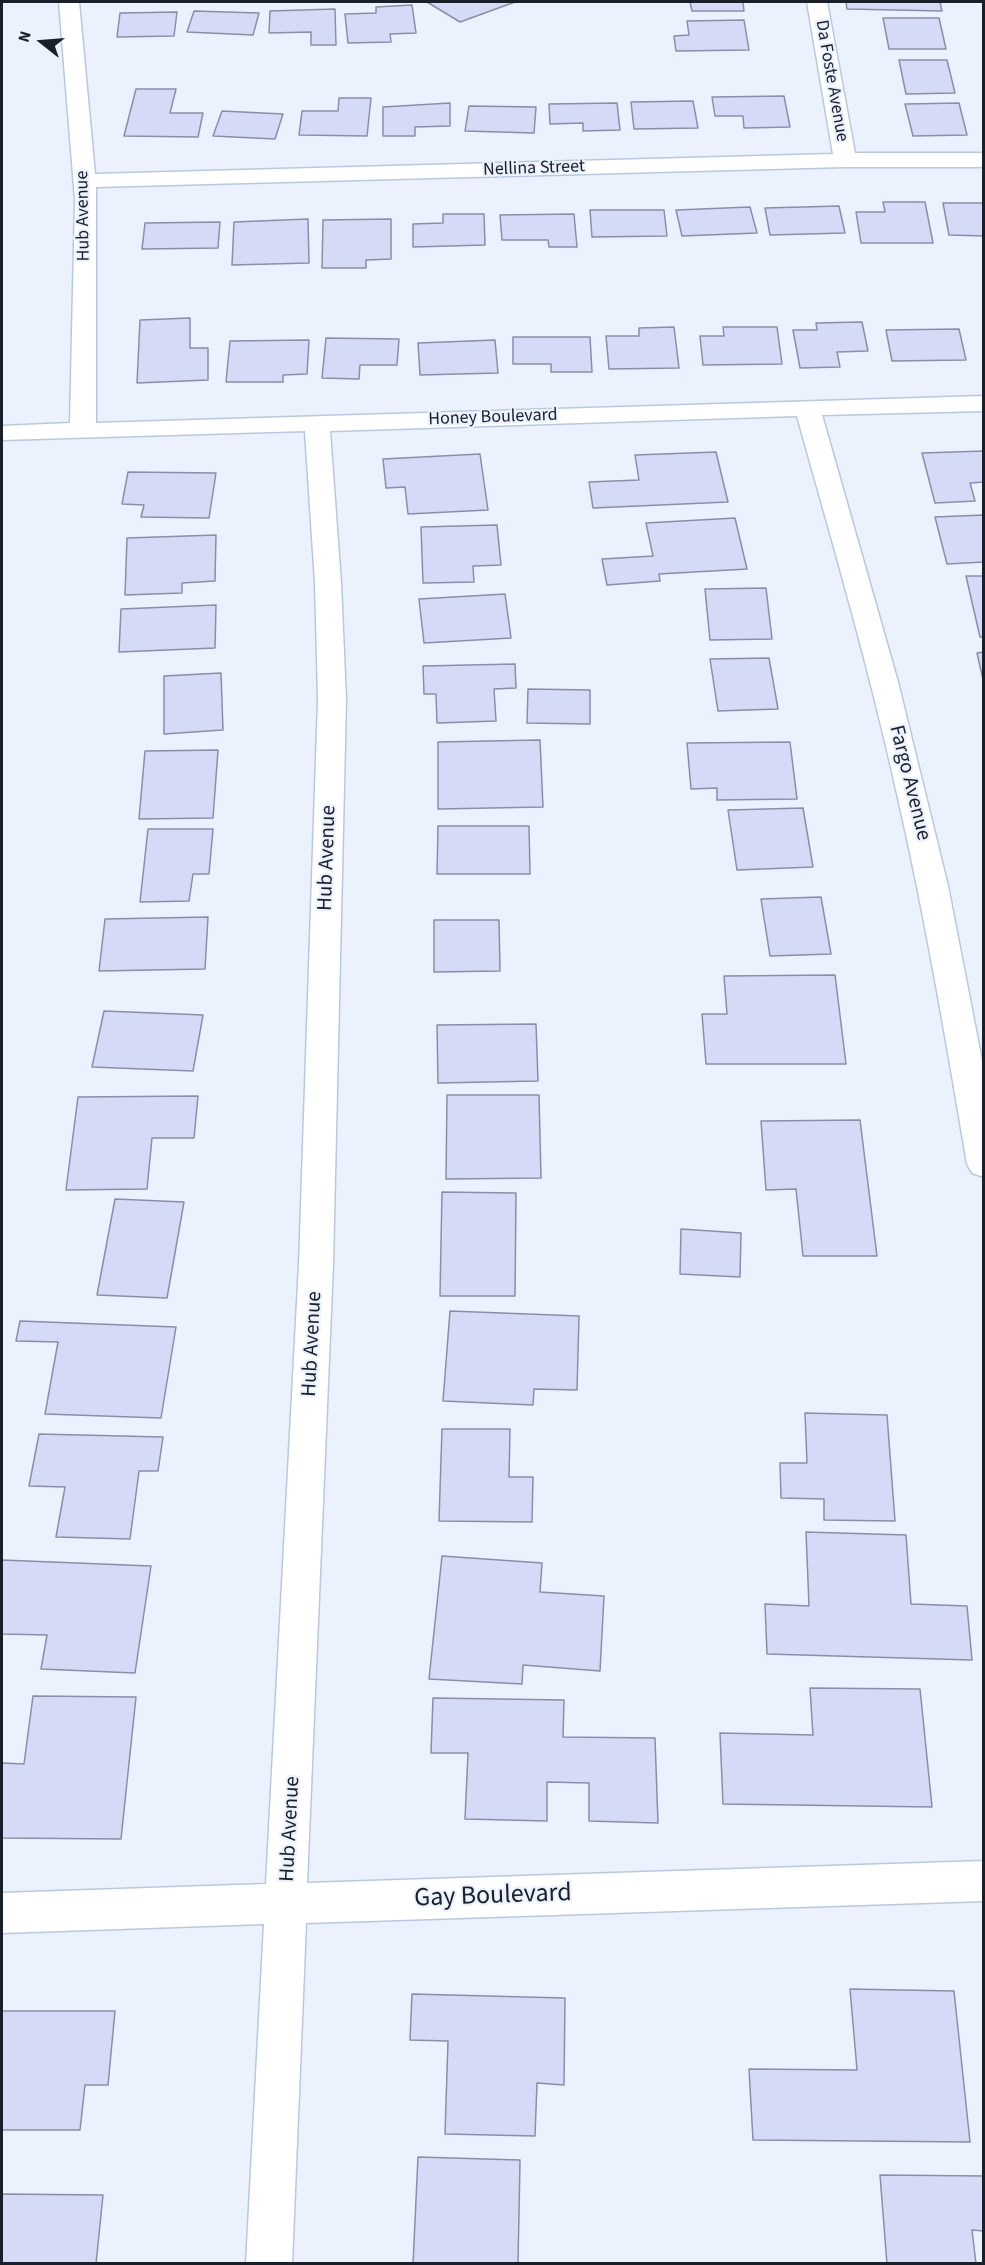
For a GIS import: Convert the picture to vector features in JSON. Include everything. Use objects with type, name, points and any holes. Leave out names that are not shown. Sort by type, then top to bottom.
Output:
[{"type":"street","name":"Hub Avenue","points":[[69,2],[85,181],[83,430]]},
{"type":"street","name":"Da Foste Avenue","points":[[817,2],[845,160]]},
{"type":"street","name":"Nellina Street","points":[[85,181],[845,160],[984,160]]},
{"type":"street","name":"Honey Boulevard","points":[[2,433],[984,404]]},
{"type":"street","name":"Fargo Avenue","points":[[807,408],[875,644],[924,845],[956,1004],[984,1164]]},
{"type":"street","name":"Hub Avenue","points":[[269,2264],[288,1904],[316,1264],[332,699],[328,583],[316,424]]},
{"type":"street","name":"Gay Boulevard","points":[[2,1913],[984,1881]]},
{"type":"building","points":[[427,2],[515,2],[460,22]]},
{"type":"building","points":[[690,2],[743,2],[744,11],[692,11]]},
{"type":"building","points":[[846,2],[940,2],[942,11],[847,9]]},
{"type":"building","points":[[412,5],[416,33],[390,34],[391,42],[348,43],[345,14],[376,13],[376,7]]},
{"type":"building","points":[[335,9],[336,45],[311,45],[311,32],[269,33],[270,11]]},
{"type":"building","points":[[194,11],[259,13],[253,35],[187,32]]},
{"type":"building","points":[[177,12],[174,36],[117,37],[120,13]]},
{"type":"building","points":[[883,18],[939,18],[946,49],[889,49]]},
{"type":"building","points":[[744,20],[749,50],[676,51],[674,36],[689,35],[687,21]]},
{"type":"building","points":[[899,60],[947,60],[955,93],[906,94]]},
{"type":"building","points":[[136,89],[176,89],[170,113],[203,113],[198,137],[124,136]]},
{"type":"building","points":[[784,96],[790,127],[744,128],[743,116],[715,116],[712,97]]},
{"type":"building","points":[[339,98],[371,98],[367,136],[299,135],[302,111],[338,111]]},
{"type":"building","points":[[693,101],[698,128],[634,129],[631,102]]},
{"type":"building","points":[[450,103],[450,126],[415,127],[415,136],[383,136],[383,107]]},
{"type":"building","points":[[617,103],[620,130],[583,131],[583,123],[550,124],[549,104]]},
{"type":"building","points":[[959,103],[967,135],[913,136],[905,104]]},
{"type":"building","points":[[469,106],[536,107],[534,133],[465,131]]},
{"type":"building","points":[[222,111],[283,114],[275,139],[213,136]]},
{"type":"building","points":[[883,202],[925,202],[933,243],[861,243],[856,212],[885,212]]},
{"type":"building","points":[[943,203],[984,203],[984,236],[949,235]]},
{"type":"building","points":[[839,206],[845,233],[770,235],[765,208]]},
{"type":"building","points":[[750,207],[757,233],[682,236],[676,210]]},
{"type":"building","points":[[590,210],[664,210],[667,236],[592,237]]},
{"type":"building","points":[[443,214],[484,214],[485,245],[413,247],[413,224],[443,223]]},
{"type":"building","points":[[574,214],[577,247],[549,247],[548,240],[502,240],[500,215]]},
{"type":"building","points":[[308,219],[309,263],[232,265],[234,222]]},
{"type":"building","points":[[391,219],[391,259],[366,260],[366,268],[322,268],[323,220]]},
{"type":"building","points":[[220,222],[218,248],[142,249],[145,223]]},
{"type":"building","points":[[190,318],[190,348],[208,348],[208,380],[137,383],[140,320]]},
{"type":"building","points":[[862,322],[868,351],[837,352],[840,367],[800,368],[793,330],[817,330],[816,323]]},
{"type":"building","points":[[674,327],[679,368],[609,369],[606,336],[639,336],[639,328]]},
{"type":"building","points":[[723,327],[777,327],[782,364],[703,365],[700,336],[724,336]]},
{"type":"building","points":[[959,329],[966,360],[892,361],[886,330]]},
{"type":"building","points":[[513,337],[590,337],[592,372],[551,372],[551,364],[513,364]]},
{"type":"building","points":[[326,338],[399,339],[397,365],[360,365],[359,379],[322,378]]},
{"type":"building","points":[[309,340],[307,374],[283,375],[283,382],[226,382],[230,341]]},
{"type":"building","points":[[495,340],[498,373],[420,375],[418,343]]},
{"type":"building","points":[[984,451],[984,482],[970,483],[975,501],[935,503],[922,453]]},
{"type":"building","points":[[716,452],[728,502],[593,508],[589,482],[639,480],[635,455]]},
{"type":"building","points":[[480,454],[488,510],[408,514],[405,487],[386,488],[383,459]]},
{"type":"building","points":[[128,472],[216,473],[209,518],[141,517],[144,505],[122,504]]},
{"type":"building","points":[[984,515],[984,562],[947,564],[935,517]]},
{"type":"building","points":[[735,518],[747,569],[659,574],[660,581],[607,585],[602,559],[653,556],[646,523]]},
{"type":"building","points":[[497,525],[501,565],[473,566],[474,582],[423,583],[421,527]]},
{"type":"building","points":[[216,535],[215,581],[182,583],[182,593],[125,595],[127,538]]},
{"type":"building","points":[[966,576],[984,576],[984,637],[980,637]]},
{"type":"building","points":[[766,588],[772,639],[710,640],[705,589]]},
{"type":"building","points":[[505,594],[511,638],[424,643],[419,599]]},
{"type":"building","points":[[216,605],[215,648],[119,652],[121,609]]},
{"type":"building","points":[[984,652],[984,684],[977,653]]},
{"type":"building","points":[[769,658],[778,709],[718,711],[710,659]]},
{"type":"building","points":[[515,664],[516,688],[494,689],[496,721],[437,723],[436,694],[424,694],[423,666]]},
{"type":"building","points":[[221,673],[223,730],[164,734],[164,676]]},
{"type":"building","points":[[528,689],[590,690],[590,724],[527,723]]},
{"type":"building","points":[[540,740],[543,807],[438,809],[438,742]]},
{"type":"building","points":[[790,742],[797,799],[717,800],[717,788],[691,789],[687,743]]},
{"type":"building","points":[[218,750],[213,818],[139,819],[145,751]]},
{"type":"building","points":[[803,808],[813,867],[737,870],[728,810]]},
{"type":"building","points":[[438,826],[529,826],[530,874],[437,874]]},
{"type":"building","points":[[148,829],[213,829],[209,874],[193,874],[189,901],[140,902]]},
{"type":"building","points":[[821,897],[831,954],[770,956],[761,899]]},
{"type":"building","points":[[208,917],[205,969],[99,971],[105,919]]},
{"type":"building","points":[[434,920],[499,920],[500,971],[434,972]]},
{"type":"building","points":[[835,975],[846,1064],[706,1064],[702,1014],[727,1014],[724,976]]},
{"type":"building","points":[[104,1011],[203,1015],[193,1071],[92,1067]]},
{"type":"building","points":[[536,1024],[538,1081],[438,1083],[437,1025]]},
{"type":"building","points":[[447,1095],[539,1095],[541,1178],[446,1179]]},
{"type":"building","points":[[198,1096],[194,1138],[152,1138],[147,1189],[66,1190],[78,1097]]},
{"type":"building","points":[[860,1120],[877,1256],[803,1256],[796,1189],[766,1190],[761,1121]]},
{"type":"building","points":[[442,1192],[516,1193],[515,1296],[440,1296]]},
{"type":"building","points":[[115,1199],[184,1202],[167,1298],[97,1295]]},
{"type":"building","points":[[681,1229],[741,1233],[740,1277],[680,1274]]},
{"type":"building","points":[[450,1311],[579,1316],[577,1390],[534,1389],[533,1405],[443,1401]]},
{"type":"building","points":[[20,1321],[176,1327],[161,1418],[45,1414],[58,1342],[16,1341]]},
{"type":"building","points":[[805,1413],[887,1415],[895,1521],[824,1520],[824,1499],[781,1498],[780,1463],[807,1463]]},
{"type":"building","points":[[442,1429],[510,1429],[509,1477],[533,1477],[532,1522],[439,1521]]},
{"type":"building","points":[[39,1434],[163,1437],[158,1471],[139,1471],[130,1539],[56,1537],[65,1487],[29,1486]]},
{"type":"building","points":[[806,1532],[906,1535],[911,1604],[967,1606],[972,1660],[767,1654],[765,1604],[809,1606]]},
{"type":"building","points":[[442,1556],[542,1563],[540,1592],[604,1596],[600,1671],[523,1665],[522,1684],[429,1679]]},
{"type":"building","points":[[2,1560],[151,1566],[135,1673],[41,1669],[47,1635],[2,1634]]},
{"type":"building","points":[[810,1688],[920,1689],[932,1807],[723,1804],[720,1733],[813,1735]]},
{"type":"building","points":[[33,1696],[136,1697],[121,1839],[2,1838],[2,1763],[24,1764]]},
{"type":"building","points":[[433,1698],[564,1700],[563,1737],[655,1738],[658,1823],[589,1821],[589,1783],[547,1782],[547,1821],[465,1819],[468,1753],[431,1753]]},
{"type":"building","points":[[850,1989],[954,1991],[970,2142],[753,2140],[749,2069],[857,2070]]},
{"type":"building","points":[[412,1994],[565,1998],[564,2085],[537,2083],[535,2136],[445,2134],[448,2041],[410,2040]]},
{"type":"building","points":[[2,2011],[115,2011],[108,2085],[85,2085],[80,2130],[2,2130]]},
{"type":"building","points":[[418,2157],[520,2160],[518,2264],[413,2264]]},
{"type":"building","points":[[880,2175],[984,2176],[984,2231],[972,2230],[976,2264],[887,2264]]},
{"type":"building","points":[[2,2194],[103,2195],[96,2264],[2,2264]]}]
